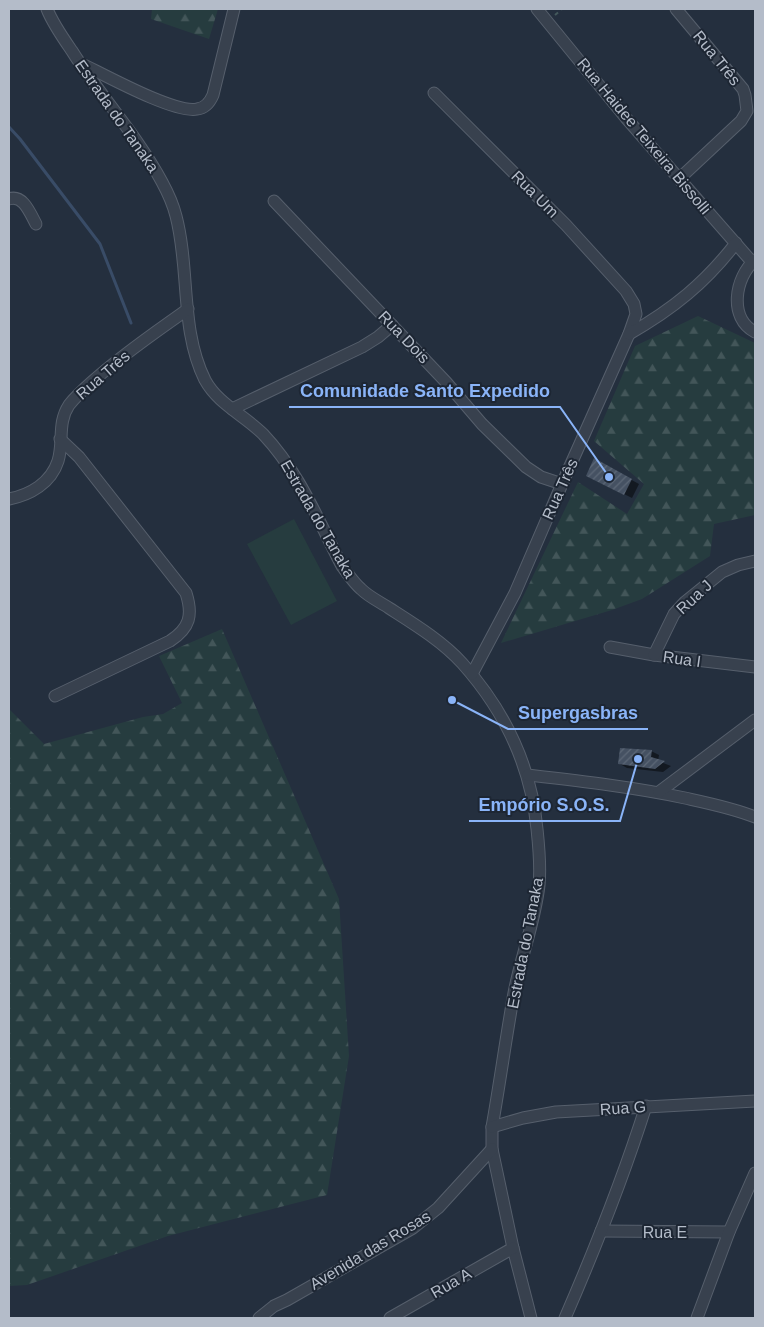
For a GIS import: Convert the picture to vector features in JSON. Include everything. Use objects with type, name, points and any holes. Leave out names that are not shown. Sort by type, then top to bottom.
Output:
[{"type":"street","name":"Estrada do Tanaka","points":[[47,9],[79,62],[140,146],[170,197],[177,217],[192,339],[206,381],[218,398],[263,434],[292,469],[342,566],[361,590],[434,639],[460,661],[472,674],[504,721],[520,752],[535,802],[539,843],[539,885],[535,909],[514,993],[492,1127],[492,1149],[513,1248],[531,1318]]},
{"type":"street","points":[[79,62],[129,88],[172,105],[183,109],[200,109],[210,102],[213,94],[234,9]]},
{"type":"street","name":"Rua Haidee Teixeira Bissolli","points":[[537,9],[626,118],[754,261]]},
{"type":"street","name":"Rua Três","points":[[676,9],[743,89],[747,112],[741,121],[680,178]]},
{"type":"street","name":"Rua Um","points":[[434,93],[566,225],[632,300]]},
{"type":"street","points":[[9,199],[15,197],[21,199],[36,224]]},
{"type":"street","name":"Rua Dois","points":[[274,201],[446,382],[482,424],[526,467],[541,478],[562,484]]},
{"type":"street","points":[[629,334],[674,305],[703,282],[717,268],[736,243]]},
{"type":"street","points":[[754,261],[744,274],[737,302],[738,312],[743,322],[749,329],[755,332]]},
{"type":"street","name":"Rua Três","points":[[472,674],[515,593],[629,334],[636,314],[632,300]]},
{"type":"street","name":"Rua Três","points":[[9,499],[29,493],[47,478],[58,461],[62,419],[78,394],[108,367],[188,310]]},
{"type":"street","points":[[232,409],[362,347],[392,325]]},
{"type":"street","points":[[56,696],[170,641],[180,635],[190,616],[190,606],[186,593],[79,457],[60,439]]},
{"type":"street","name":"Rua J","points":[[654,655],[671,620],[685,602],[722,572],[738,565],[755,561]]},
{"type":"street","name":"Rua I","points":[[610,646],[654,655],[755,668]]},
{"type":"street","points":[[659,792],[755,720]]},
{"type":"street","points":[[528,775],[659,792],[724,806],[755,817]]},
{"type":"street","name":"Rua G","points":[[492,1127],[523,1118],[556,1112],[755,1101]]},
{"type":"street","points":[[566,1318],[601,1232],[646,1106]]},
{"type":"street","name":"Avenida das Rosas","points":[[258,1318],[274,1306],[412,1228],[438,1208],[492,1149]]},
{"type":"street","points":[[697,1318],[729,1232],[755,1172]]},
{"type":"street","name":"Rua E","points":[[601,1232],[729,1232]]},
{"type":"street","name":"Rua A","points":[[390,1318],[513,1248]]},
{"type":"green space","points":[[152,9],[218,9],[209,39],[151,19]]},
{"type":"green space","points":[[698,316],[755,343],[755,515],[714,524],[710,556],[642,599],[612,610],[501,643],[578,482],[627,514],[644,484],[594,441],[635,346]]},
{"type":"green space","points":[[294,519],[337,601],[291,625],[247,544]]},
{"type":"green space","points":[[222,629],[339,899],[349,1056],[327,1195],[168,1236],[27,1285],[9,1286],[9,709],[44,744],[143,717],[163,714],[182,703],[159,656]]},
{"type":"building","points":[[594,458],[632,479],[624,495],[586,476]]},
{"type":"building","points":[[620,748],[652,750],[651,757],[665,761],[655,769],[618,764]]},
{"type":"waterway","points":[[9,127],[100,244],[131,323]]},
{"type":"place","name":"Comunidade Santo Expedido","points":[[609,477]]},
{"type":"place","name":"Supergasbras","points":[[452,700]]},
{"type":"place","name":"Empório S.O.S.","points":[[638,759]]}]
